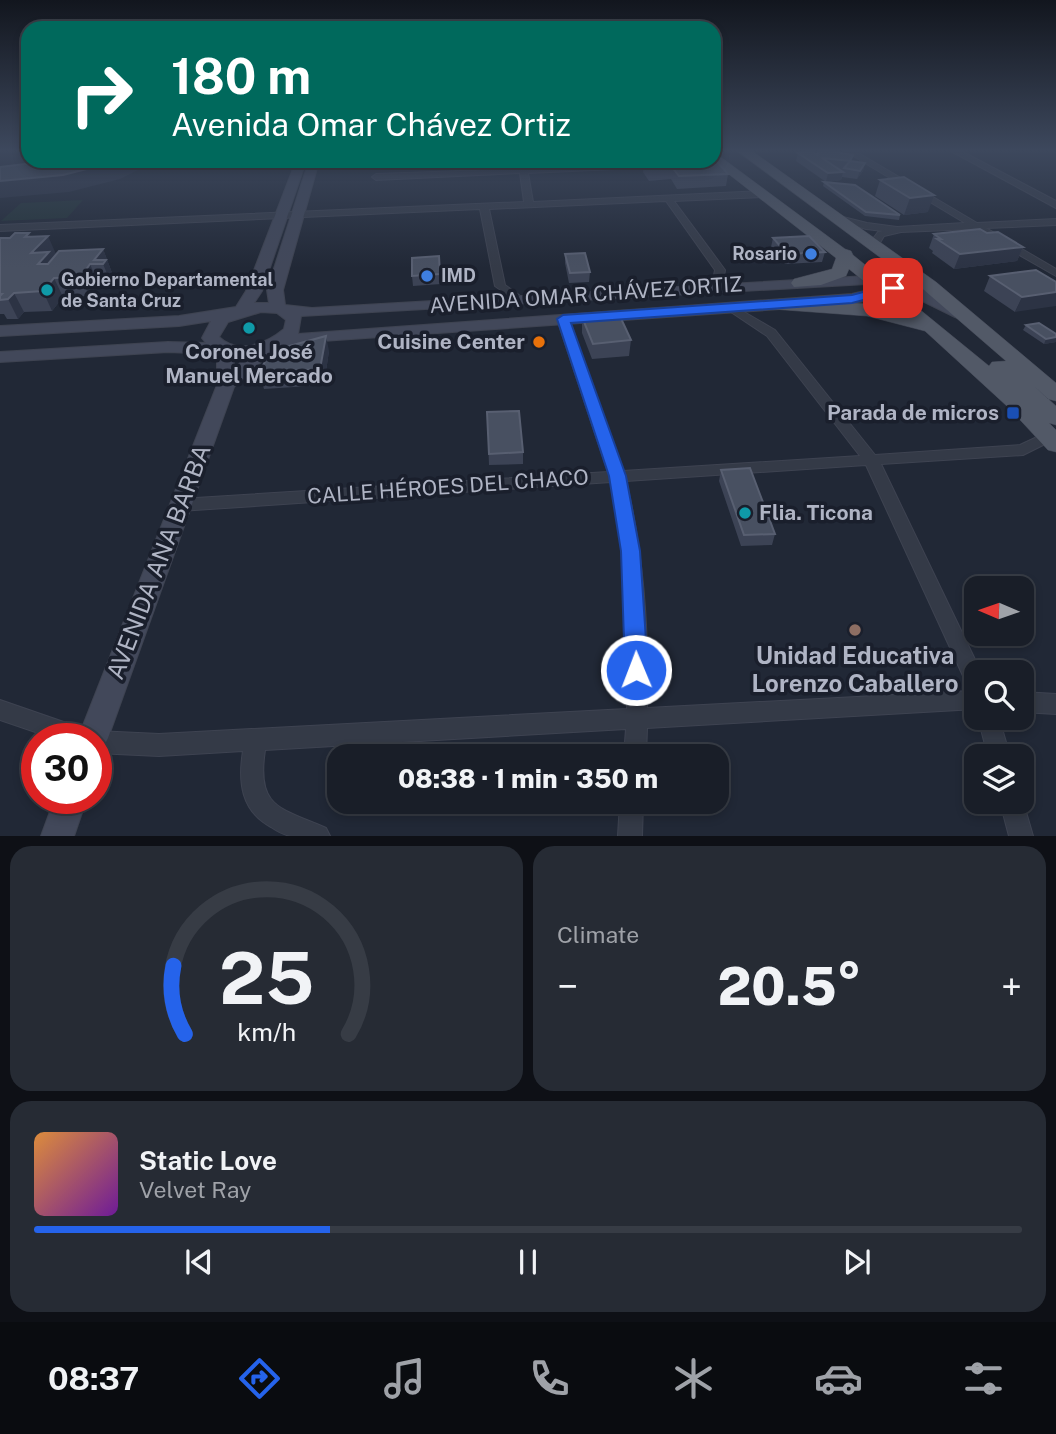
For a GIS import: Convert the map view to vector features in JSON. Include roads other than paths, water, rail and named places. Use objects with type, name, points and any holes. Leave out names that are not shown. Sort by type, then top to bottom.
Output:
[{"type":"main road","points":[[0,331],[151,322],[241,310],[254,291],[290,190]]},
{"type":"main road","points":[[279,309],[275,290],[305,190]]},
{"type":"main road","points":[[758,190],[978,349],[1052,432]]},
{"type":"main road","points":[[761,190],[888,285],[1052,432]]},
{"type":"main road","points":[[798,190],[881,249],[969,318],[1056,394]]},
{"type":"main road","points":[[881,249],[895,269],[888,285]]},
{"type":"main road","points":[[800,283],[833,277],[840,272],[845,254]]},
{"type":"main road","name":"AVENIDA OMAR CHÁVEZ ORTIZ","points":[[241,310],[279,309],[312,313],[360,311],[800,283],[888,285],[969,318]]},
{"type":"main road","name":"AVENIDA OMAR CHÁVEZ ORTIZ","points":[[224,350],[247,351],[307,337],[868,297],[888,285]]},
{"type":"main road","points":[[707,309],[692,301],[692,296],[696,293],[759,286]]},
{"type":"main road","points":[[603,317],[678,306],[678,297],[664,291]]},
{"type":"main road","points":[[779,305],[884,313],[978,349]]},
{"type":"main road","name":"AVENIDA ANA BARBA","points":[[226,385],[285,338],[295,324],[294,318],[279,309]]},
{"type":"main road","name":"AVENIDA ANA BARBA","points":[[100,723],[226,385],[224,350],[210,338],[211,330],[217,323],[241,310]]},
{"type":"main road","points":[[358,333],[345,325],[348,317],[360,311]]},
{"type":"main road","points":[[134,348],[154,335],[155,326],[151,322]]},
{"type":"main road","points":[[0,357],[193,346],[224,350]]},
{"type":"main road","points":[[57,835],[65,814]]},
{"type":"street","points":[[527,190],[529,204]]},
{"type":"street","points":[[915,190],[1056,272]]},
{"type":"street","points":[[1028,190],[1056,205]]},
{"type":"street","points":[[0,228],[763,194]]},
{"type":"street","points":[[668,198],[720,270],[718,282],[711,289]]},
{"type":"street","points":[[484,206],[500,286],[519,300]]},
{"type":"street","points":[[834,216],[866,226],[901,229],[1056,222]]},
{"type":"street","points":[[881,249],[881,234],[901,229]]},
{"type":"street","points":[[732,308],[771,333],[870,458],[965,660]]},
{"type":"street","points":[[563,319],[618,476],[631,563],[636,621],[636,744]]},
{"type":"street","name":"CALLE HÉROES DEL CHACO","points":[[180,505],[1023,450],[1052,432]]},
{"type":"street","points":[[112,741],[159,745],[964,702]]},
{"type":"street","points":[[1034,703],[1056,704]]},
{"type":"street","points":[[0,710],[38,723]]},
{"type":"street","points":[[256,740],[250,772],[256,799],[269,816],[318,835]]},
{"type":"street","points":[[630,835],[631,814]]},
{"type":"street","points":[[1015,814],[1021,835]]},
{"type":"place","name":"Rosario","points":[[811,254]]},
{"type":"place","name":"IMD","points":[[427,276]]},
{"type":"place","name":"Gobierno Departamental de Santa Cruz","points":[[47,290]]},
{"type":"place","name":"Coronel José Manuel Mercado","points":[[249,328]]},
{"type":"place","name":"Cuisine Center","points":[[539,342]]},
{"type":"place","name":"Parada de micros","points":[[1013,413]]},
{"type":"place","name":"Flia. Ticona","points":[[745,513]]},
{"type":"place","name":"Unidad Educativa Lorenzo Caballero","points":[[855,630]]}]
